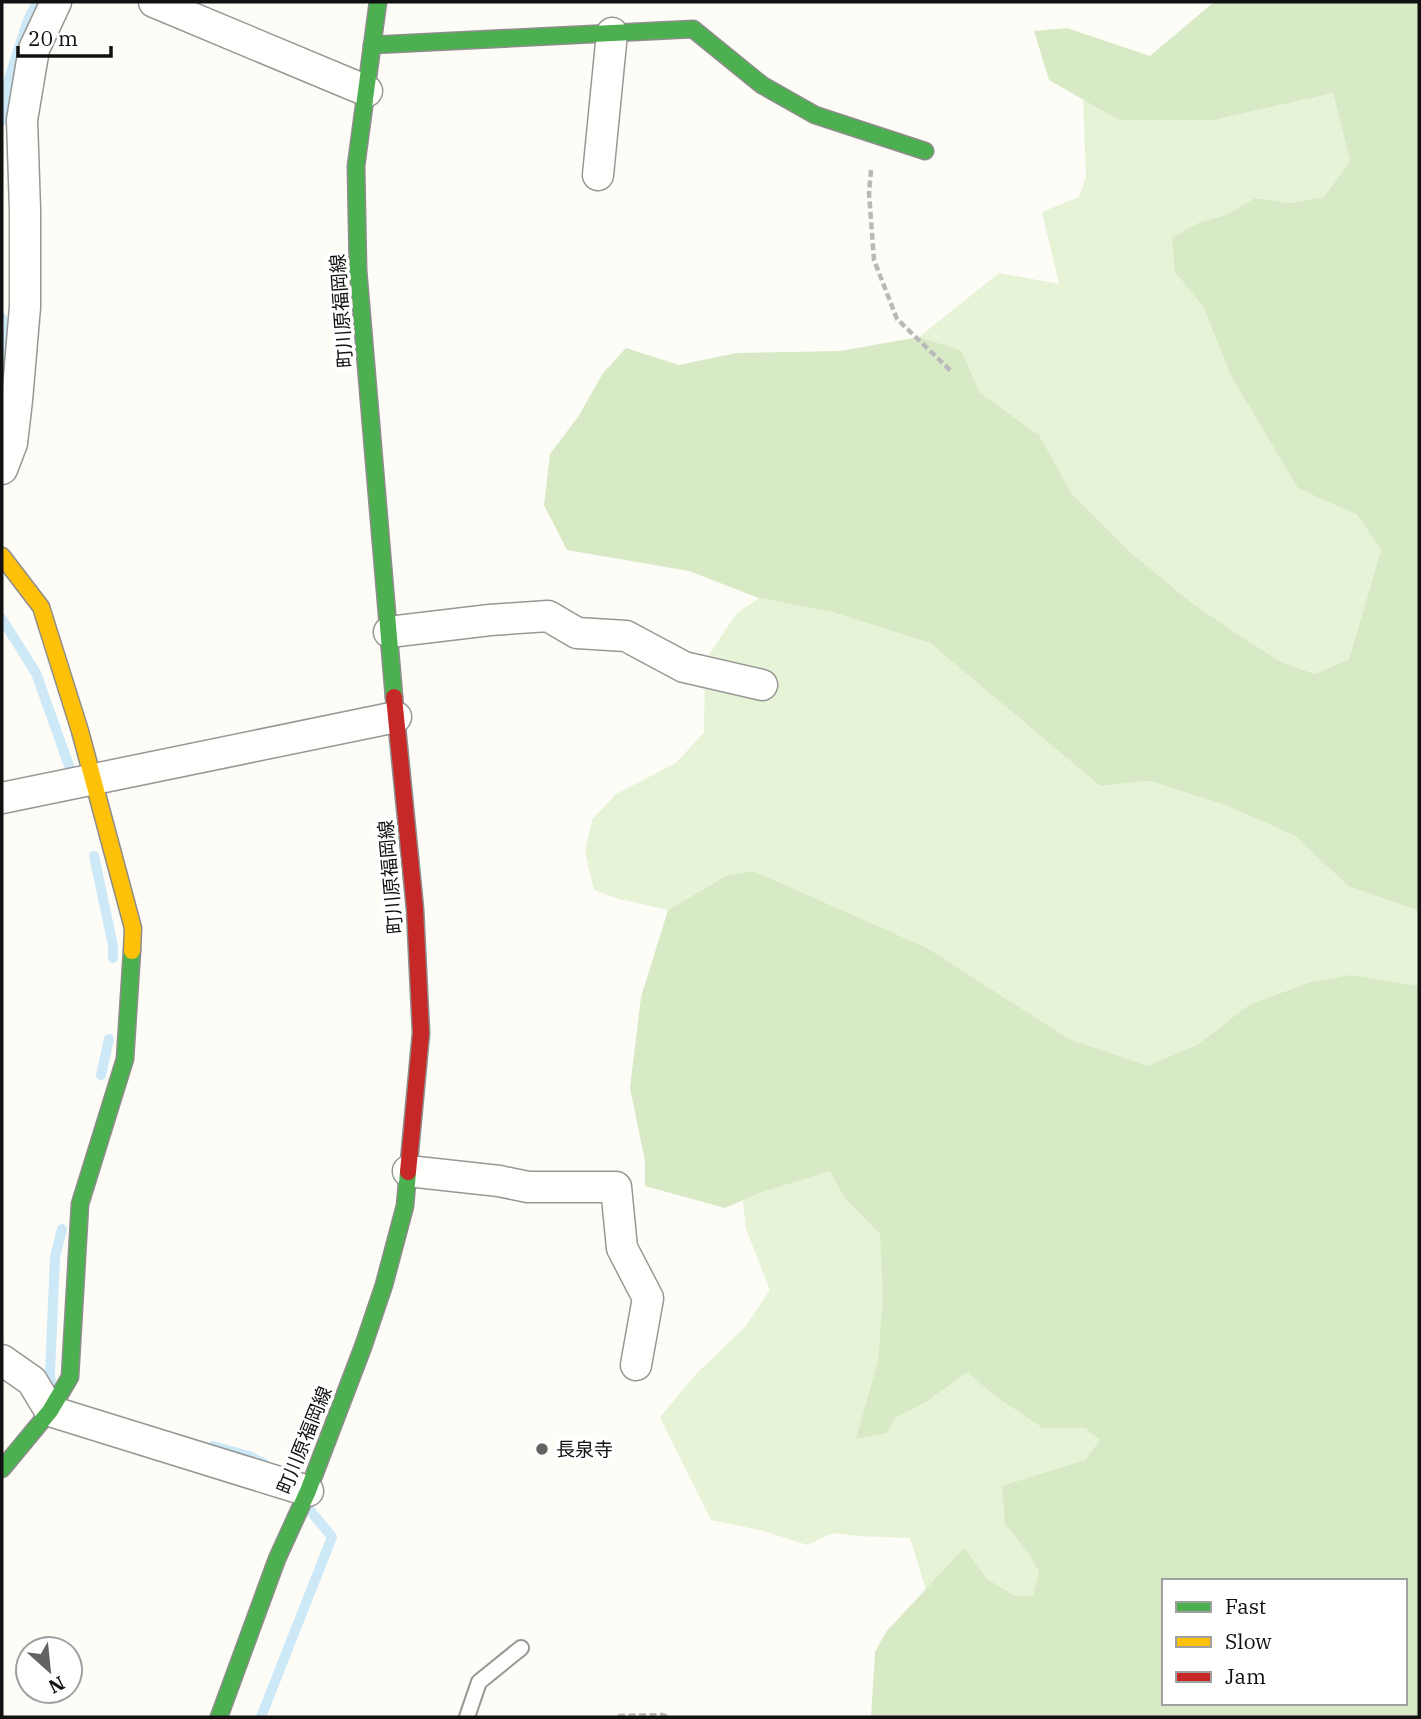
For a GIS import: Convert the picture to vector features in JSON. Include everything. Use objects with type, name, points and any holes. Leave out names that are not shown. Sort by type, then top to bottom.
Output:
[{"type":"main road","name":"町川原福岡線","points":[[219,1717],[277,1559],[308,1491],[363,1347],[384,1285],[405,1206],[421,1033],[415,909],[358,270],[356,166],[378,2]]},
{"type":"main road","points":[[372,44],[693,29],[762,85],[815,115],[925,151]]},
{"type":"main road","points":[[2,556],[41,607],[80,731],[133,928],[125,1059],[80,1204],[69,1377],[50,1411],[2,1469]]},
{"type":"street","points":[[2,469],[12,443],[25,307],[22,120],[34,49],[56,2]]},
{"type":"street","points":[[154,2],[367,91]]},
{"type":"street","points":[[597,175],[612,33]]},
{"type":"street","points":[[389,632],[548,616],[577,633],[626,636],[684,667],[762,685]]},
{"type":"street","points":[[2,798],[396,718]]},
{"type":"street","points":[[408,1171],[499,1181],[528,1187],[616,1187],[622,1248],[648,1298],[636,1365]]},
{"type":"street","points":[[2,1360],[32,1381],[50,1411],[308,1491]]},
{"type":"lane","points":[[467,1717],[479,1682],[521,1648]]},
{"type":"path","points":[[875,134],[869,193],[874,260],[897,319],[952,372]]},
{"type":"path","points":[[618,1716],[670,1717]]},
{"type":"green space","points":[[1214,2],[1419,2],[1419,911],[1348,886],[1295,836],[1228,806],[1150,781],[1100,786],[930,643],[832,612],[759,598],[689,571],[567,550],[544,505],[550,454],[578,417],[603,373],[626,348],[679,365],[736,353],[840,351],[919,337],[961,350],[980,393],[1039,435],[1072,494],[1130,552],[1192,603],[1281,662],[1315,674],[1349,659],[1381,550],[1357,515],[1298,488],[1231,376],[1203,307],[1175,272],[1172,238],[1198,223],[1226,215],[1255,198],[1291,203],[1324,197],[1350,161],[1333,93],[1214,120],[1119,120],[1049,80],[1034,31],[1067,28],[1150,56]]},
{"type":"green space","points":[[1333,93],[1350,161],[1324,197],[1291,203],[1255,198],[1226,215],[1198,223],[1175,272],[1203,307],[1231,376],[1298,487],[1357,515],[1381,550],[1349,659],[1315,674],[1281,662],[1236,633],[1192,603],[1130,552],[1072,494],[1039,435],[980,393],[961,350],[919,337],[999,273],[1059,284],[1042,212],[1079,197],[1086,177],[1083,99],[1119,120],[1214,120]]},
{"type":"green space","points":[[759,598],[832,612],[930,643],[1100,786],[1150,781],[1228,806],[1295,836],[1348,886],[1419,911],[1419,986],[1386,981],[1250,1004],[1197,1045],[1148,1067],[1071,1040],[927,948],[724,876],[668,910],[619,899],[594,890],[585,852],[592,820],[616,794],[676,763],[704,732],[705,661],[736,614]]},
{"type":"green space","points":[[753,871],[927,948],[1071,1040],[1148,1066],[1197,1045],[1250,1004],[1309,983],[1351,975],[1419,986],[1419,1717],[871,1717],[875,1652],[886,1632],[964,1548],[986,1578],[1015,1596],[1033,1595],[1039,1572],[1028,1552],[1005,1524],[1002,1486],[1085,1460],[1100,1440],[1085,1428],[1043,1428],[992,1394],[968,1372],[924,1403],[895,1418],[887,1433],[856,1439],[878,1361],[883,1298],[880,1234],[844,1197],[830,1171],[759,1193],[725,1208],[645,1186],[645,1161],[630,1088],[641,997],[668,910],[725,876]]},
{"type":"green space","points":[[819,1155],[972,1349],[1104,1410],[1111,1452],[1057,1571],[1033,1595],[1015,1596],[986,1578],[964,1549],[926,1590],[910,1538],[833,1533],[807,1545],[764,1531],[711,1520],[660,1417],[697,1373],[745,1327],[770,1290],[746,1229],[741,1182]]},
{"type":"waterway","points":[[2,121],[5,91],[28,20],[37,2]]},
{"type":"waterway","points":[[2,318],[6,373]]},
{"type":"waterway","points":[[2,619],[36,673],[74,780]]},
{"type":"waterway","points":[[94,856],[113,946],[113,958]]},
{"type":"waterway","points":[[101,1075],[109,1039]]},
{"type":"waterway","points":[[51,1384],[55,1257],[62,1229]]},
{"type":"waterway","points":[[213,1446],[249,1456],[265,1464]]},
{"type":"waterway","points":[[261,1717],[332,1537],[309,1509]]},
{"type":"traffic: fast","points":[[378,2],[356,166],[358,270],[394,697]]},
{"type":"traffic: fast","points":[[372,45],[693,29],[762,85],[815,115],[925,151]]},
{"type":"traffic: fast","points":[[2,1469],[50,1411],[70,1377],[80,1204],[125,1059],[132,951]]},
{"type":"traffic: fast","points":[[219,1717],[277,1559],[308,1491],[363,1347],[384,1285],[405,1206],[408,1172]]},
{"type":"traffic: slow","points":[[2,556],[41,607],[80,731],[133,928],[132,951]]},
{"type":"traffic: jam","points":[[394,697],[415,909],[421,1033],[408,1172]]},
{"type":"place","name":"長泉寺","points":[[542,1449]]}]
